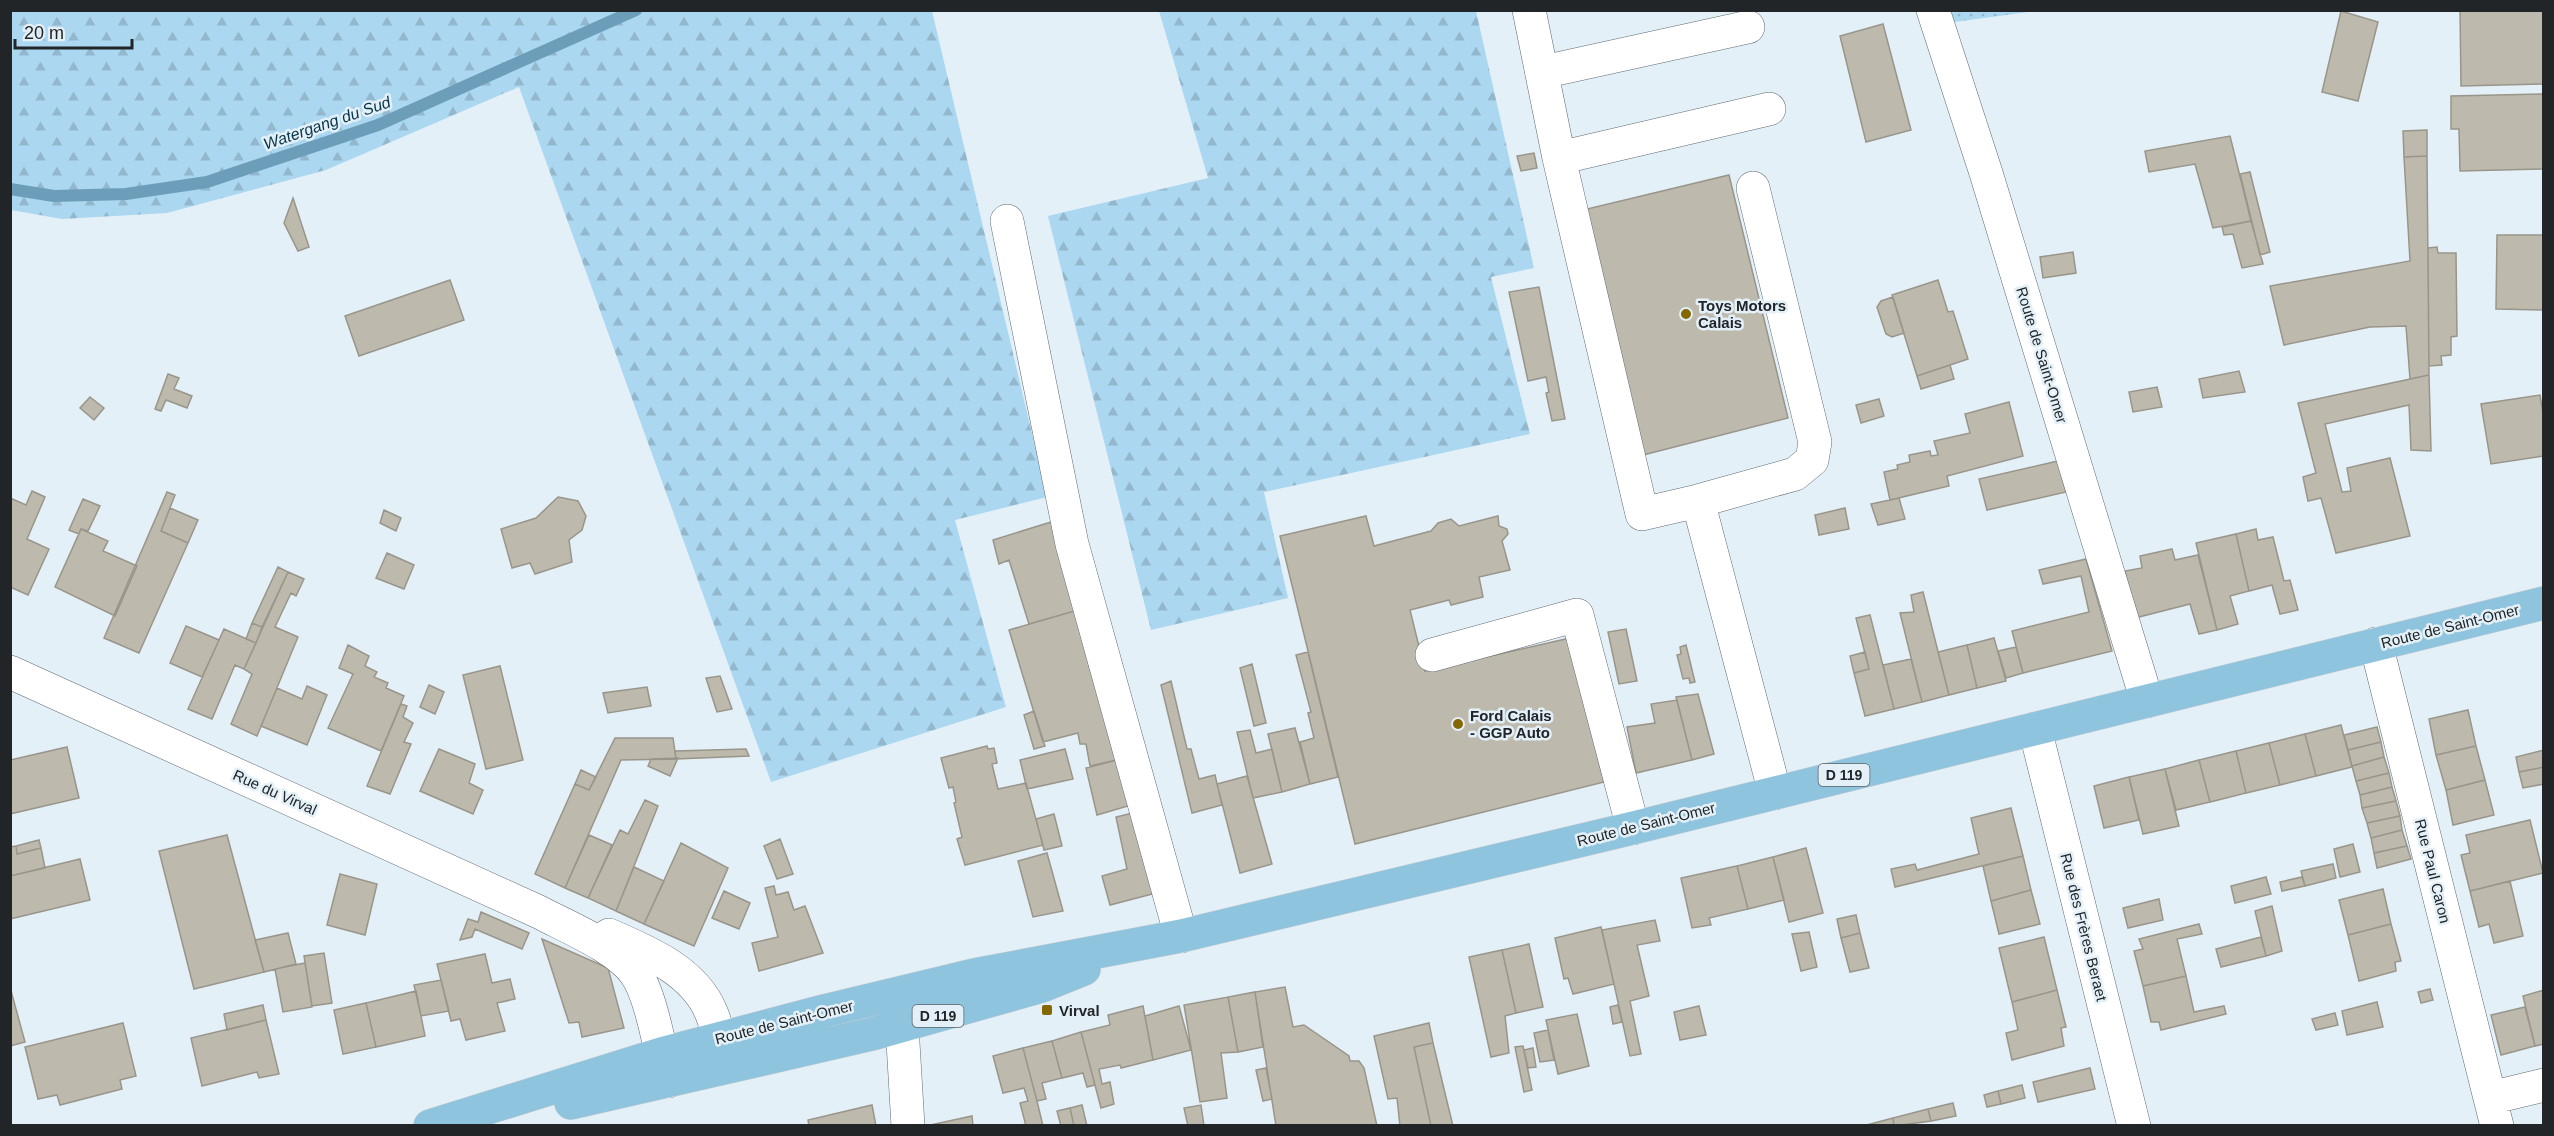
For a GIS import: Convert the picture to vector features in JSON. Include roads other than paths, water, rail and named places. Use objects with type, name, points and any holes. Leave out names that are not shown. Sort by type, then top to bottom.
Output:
[{"type":"main road","name":"Route de Saint-Omer","points":[[451,1125],[664,1068],[719,1038],[974,975],[1144,945],[1633,828],[2544,603]]},
{"type":"main road","name":"Route de Saint-Omer","points":[[430,1125],[664,1068],[726,1070],[902,1026],[1042,986],[1144,945]]},
{"type":"street","points":[[1529,10],[1559,158],[1642,514],[1795,474],[1812,460],[1815,442],[1753,188]]},
{"type":"street","name":"Route de Saint-Omer","points":[[1933,10],[1986,172],[2147,701]]},
{"type":"street","points":[[1543,72],[1748,27]]},
{"type":"street","points":[[1559,158],[1769,109]]},
{"type":"street","points":[[1007,221],[1072,544],[1181,936]]},
{"type":"street","points":[[1698,501],[1775,793]]},
{"type":"street","points":[[1432,655],[1577,615],[1633,828]]},
{"type":"street","name":"Rue Paul Caron","points":[[2376,644],[2494,1112]]},
{"type":"street","name":"Rue du Virval","points":[[10,672],[539,912],[614,953],[636,973],[642,984],[664,1068]]},
{"type":"street","name":"Rue des Frères Beraet","points":[[2035,729],[2134,1125]]},
{"type":"street","name":"Rue du Virval","points":[[539,912],[591,927],[676,969],[693,984],[705,1000],[719,1038],[726,1070]]},
{"type":"street","points":[[902,1026],[908,1125]]},
{"type":"street","points":[[2494,1112],[2544,1084]]},
{"type":"waterway","name":"Watergang du Sud","points":[[10,189],[54,196],[126,194],[207,182],[378,125],[636,10]]},
{"type":"place","name":"Toys Motors Calais","points":[[1686,314]]},
{"type":"place","name":"Ford Calais - GGP Auto","points":[[1458,724]]},
{"type":"place","name":"Virval","points":[[1047,1010]]}]
